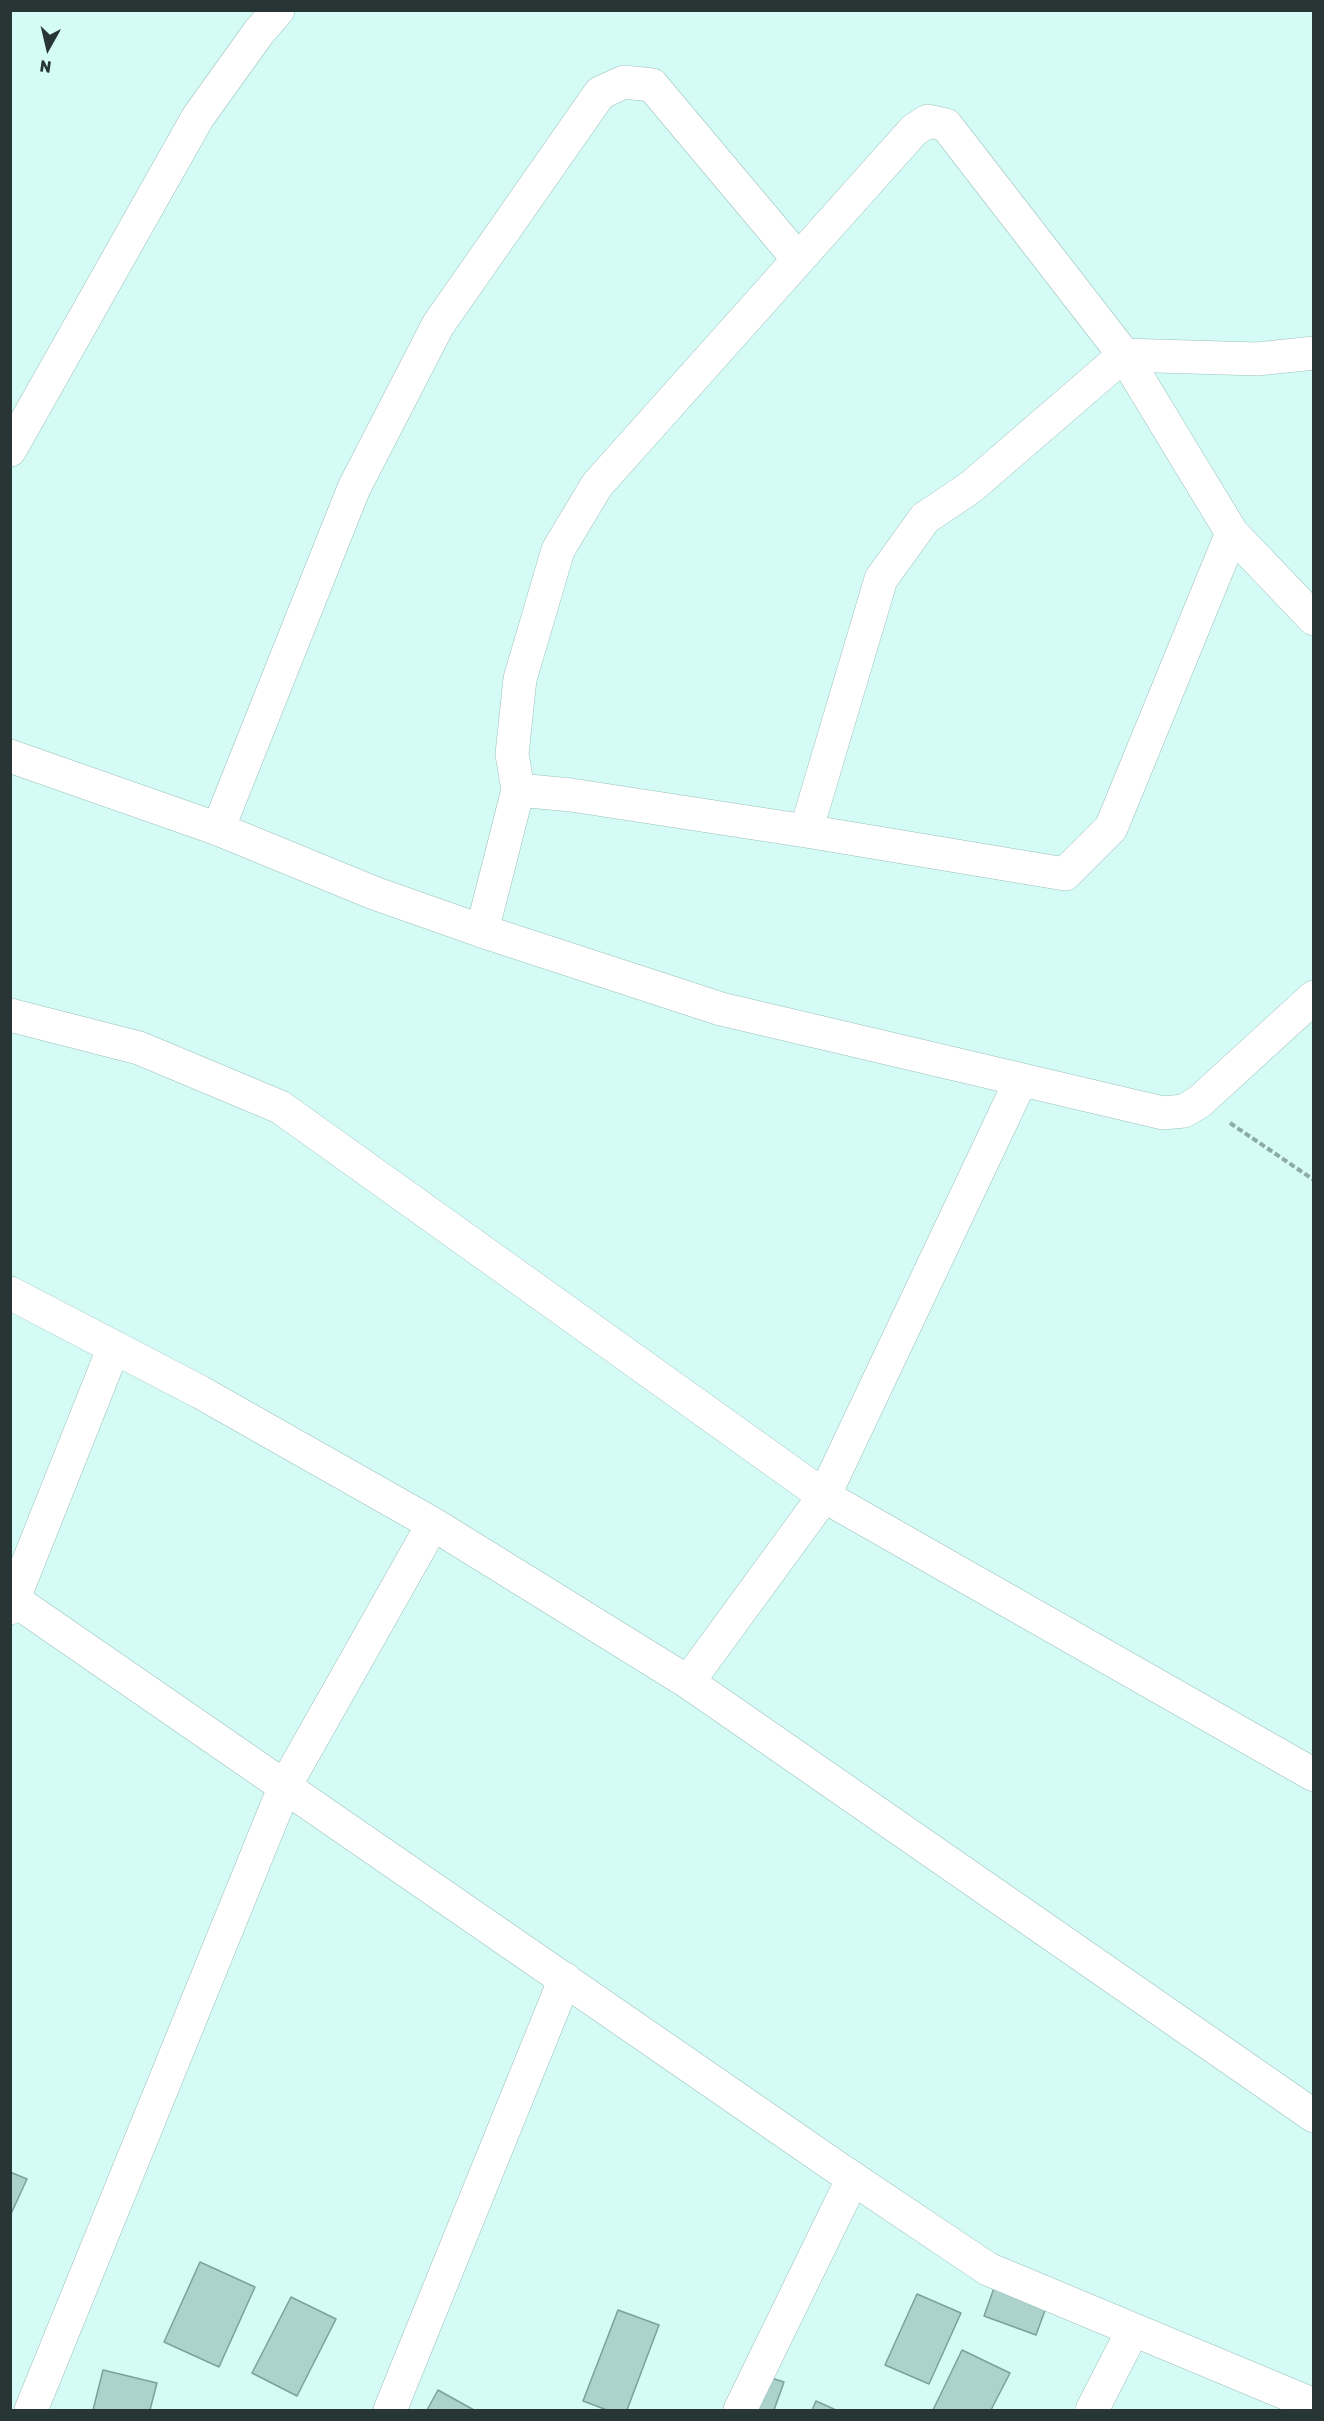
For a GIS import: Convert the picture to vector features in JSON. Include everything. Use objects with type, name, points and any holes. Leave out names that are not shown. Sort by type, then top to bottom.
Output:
[{"type":"street","points":[[10,450],[198,117],[261,18]]},
{"type":"street","points":[[218,829],[354,488],[438,325],[600,93],[624,81],[652,85],[798,259]]},
{"type":"street","points":[[482,931],[518,790],[512,754],[520,679],[558,550],[597,485],[914,130],[928,121],[946,125],[1124,356],[1232,533],[1314,619]]},
{"type":"street","points":[[806,831],[881,579],[925,518],[971,487],[1124,356],[1257,358],[1314,353]]},
{"type":"street","points":[[518,790],[559,794],[806,831],[1065,874],[1111,828],[1232,533]]},
{"type":"street","points":[[10,756],[218,829],[374,893],[721,1009],[1163,1113],[1184,1111],[1199,1102],[1314,997]]},
{"type":"street","points":[[10,1015],[139,1048],[280,1107],[824,1496],[1314,1775]]},
{"type":"street","points":[[688,1682],[824,1496],[1021,1080]]},
{"type":"street","points":[[10,1293],[200,1392],[433,1524],[688,1682],[1314,2116]]},
{"type":"street","points":[[114,1347],[12,1601],[988,2269],[1314,2405]]},
{"type":"street","points":[[31,2410],[285,1786],[433,1524]]},
{"type":"street","points":[[390,2410],[565,1979]]},
{"type":"street","points":[[740,2410],[853,2178]]},
{"type":"street","points":[[1092,2410],[1133,2330]]},
{"type":"path","points":[[1199,1102],[1314,1180]]},
{"type":"building","points":[[10,2172],[27,2179],[10,2216]]},
{"type":"building","points":[[200,2262],[255,2287],[219,2367],[164,2342]]},
{"type":"building","points":[[999,2274],[1051,2294],[1036,2335],[984,2316]]},
{"type":"building","points":[[917,2294],[961,2313],[929,2384],[885,2365]]},
{"type":"building","points":[[291,2297],[336,2319],[297,2396],[252,2373]]},
{"type":"building","points":[[618,2310],[659,2325],[627,2410],[607,2410],[583,2401]]},
{"type":"building","points":[[962,2350],[1010,2373],[991,2410],[933,2410]]},
{"type":"building","points":[[103,2370],[157,2383],[150,2410],[93,2410]]},
{"type":"building","points":[[765,2376],[784,2382],[774,2410],[753,2410]]},
{"type":"building","points":[[438,2390],[474,2410],[427,2410]]},
{"type":"building","points":[[816,2401],[836,2410],[812,2410]]}]
